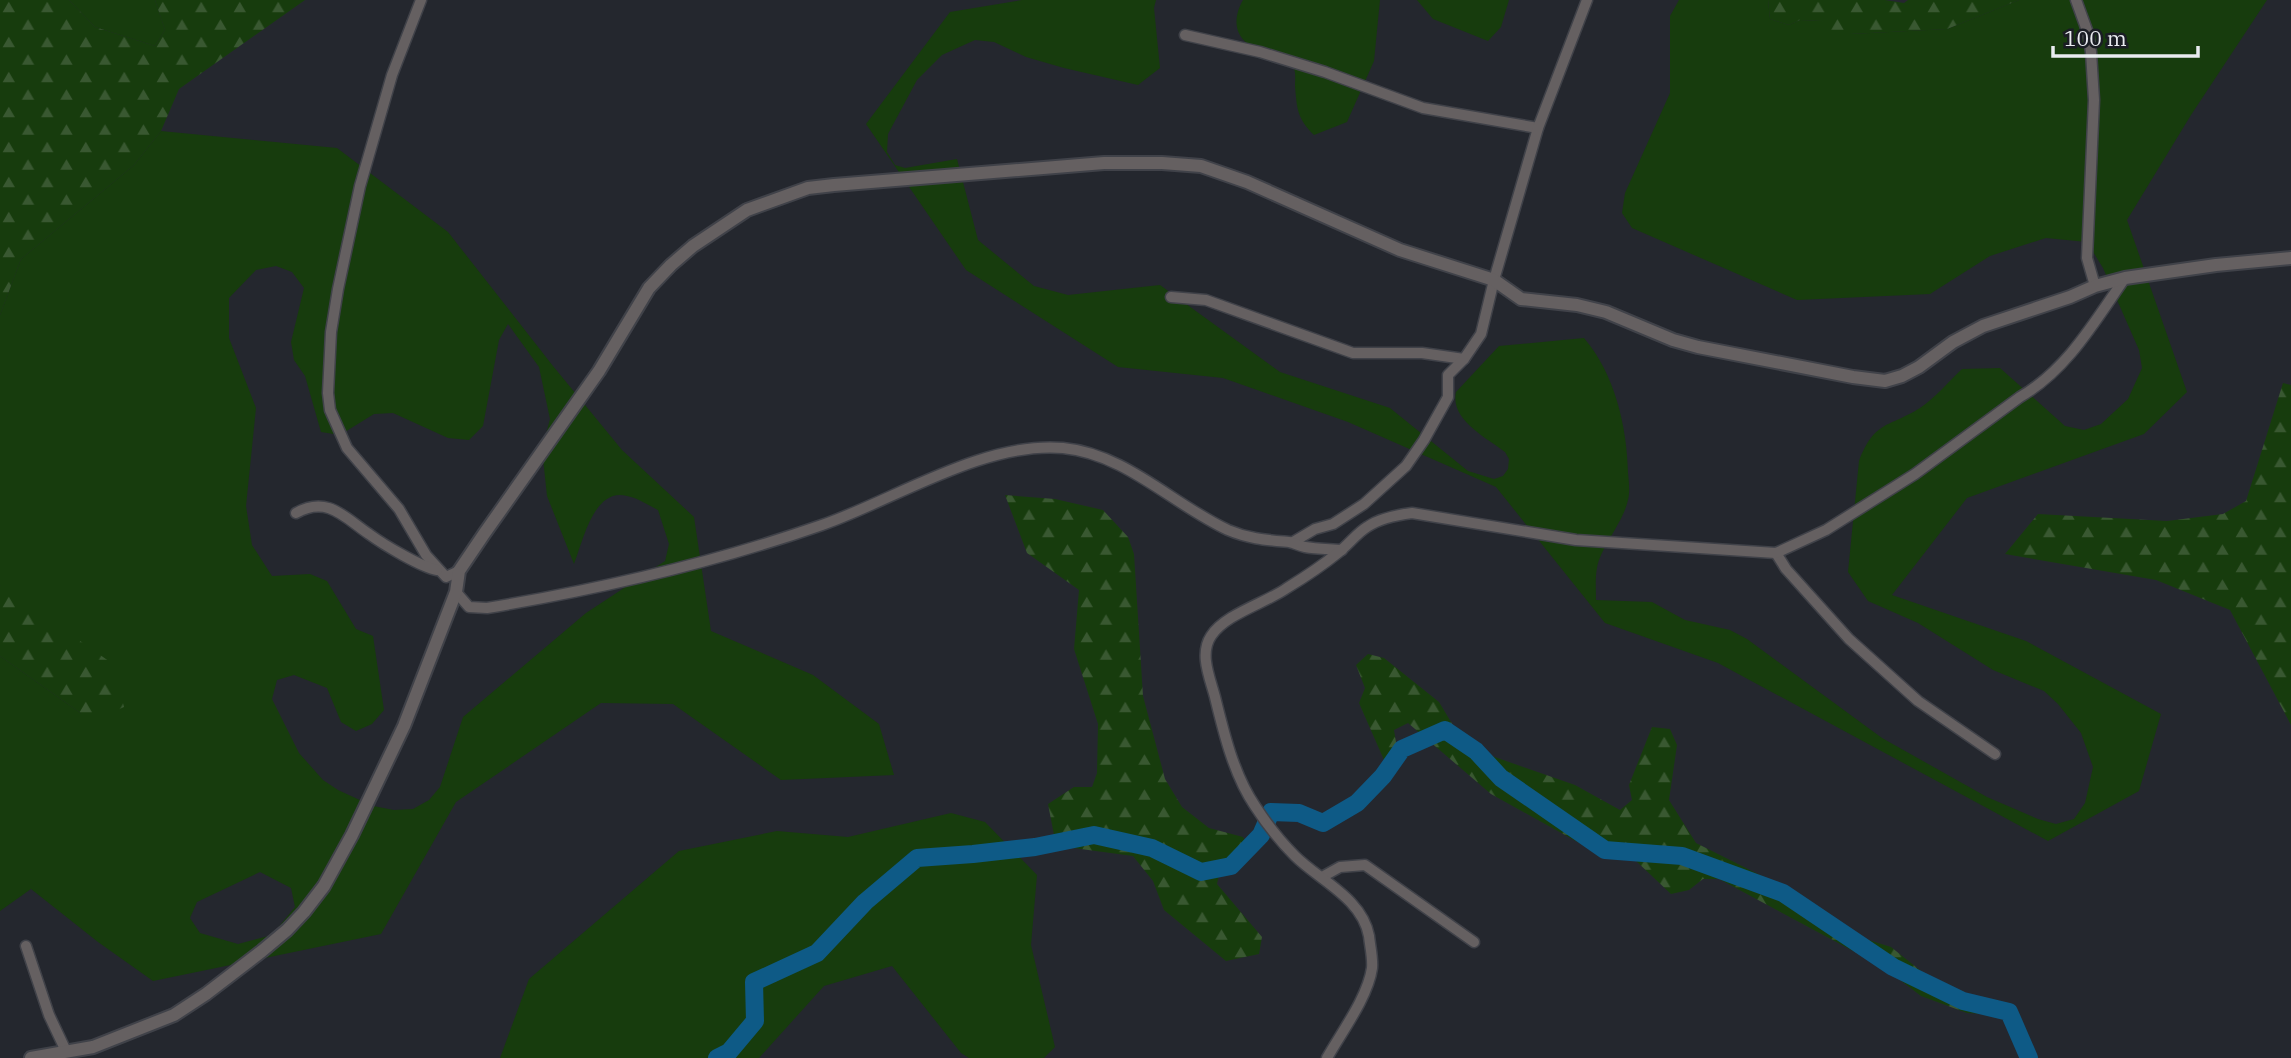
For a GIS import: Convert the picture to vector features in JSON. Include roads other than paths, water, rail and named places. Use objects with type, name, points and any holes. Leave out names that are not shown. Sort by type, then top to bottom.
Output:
[{"type":"street","points":[[421,0],[392,75],[360,186],[331,332],[328,393],[330,410],[347,448],[400,509],[437,570],[446,577],[459,571]]},
{"type":"street","points":[[1293,542],[1315,529],[1333,524],[1364,503],[1406,466],[1448,397],[1448,375],[1464,359],[1480,334],[1538,128],[1587,0]]},
{"type":"street","points":[[2076,0],[2088,33],[2092,64],[2094,100],[2087,258],[2095,286]]},
{"type":"street","points":[[1185,35],[1260,52],[1423,107],[1538,128]]},
{"type":"street","points":[[31,1058],[93,1047],[174,1015],[262,951],[304,912],[324,886],[347,845],[404,726],[456,592],[459,571],[599,371],[649,288],[678,258],[720,227],[747,211],[808,188],[1104,163],[1201,166],[1247,182],[1400,250],[1494,280],[1521,299],[1577,305],[1606,312],[1673,340],[1698,347],[1885,381],[1919,367],[1953,342],[1983,326],[2070,298],[2095,286],[2125,278],[2216,265],[2291,258]]},
{"type":"street","points":[[1327,1058],[1368,984],[1372,967],[1368,932],[1350,902],[1322,877],[1312,872],[1278,837],[1242,784],[1218,712],[1205,653],[1212,634],[1226,621],[1278,594],[1342,550],[1367,526],[1392,515],[1412,513],[1576,540],[1776,553],[1826,530],[1915,474],[2034,389],[2056,371],[2125,278]]},
{"type":"street","points":[[1171,297],[1206,300],[1353,353],[1422,353],[1464,359]]},
{"type":"street","points":[[456,592],[469,607],[487,608],[655,575],[825,524],[977,461],[1004,454],[1061,448],[1102,457],[1121,466],[1244,537],[1266,542],[1293,542],[1303,547],[1342,550]]},
{"type":"street","points":[[296,513],[307,506],[334,509],[346,515],[367,533],[424,567],[437,570]]},
{"type":"street","points":[[1776,553],[1786,569],[1849,639],[1918,701],[1995,754]]},
{"type":"street","points":[[1322,877],[1340,867],[1365,865],[1474,942]]},
{"type":"street","points":[[26,946],[49,1015],[66,1051]]},
{"type":"waterway","points":[[717,1058],[729,1052],[755,1021],[754,982],[817,953],[865,902],[917,858],[1035,847],[1094,835],[1152,848],[1201,872],[1231,866],[1261,835],[1271,812],[1299,813],[1323,823],[1357,803],[1383,776],[1402,749],[1445,730],[1476,751],[1501,778],[1605,850],[1682,856],[1783,893],[1893,967],[1963,1001],[2009,1012],[2029,1058]]}]
